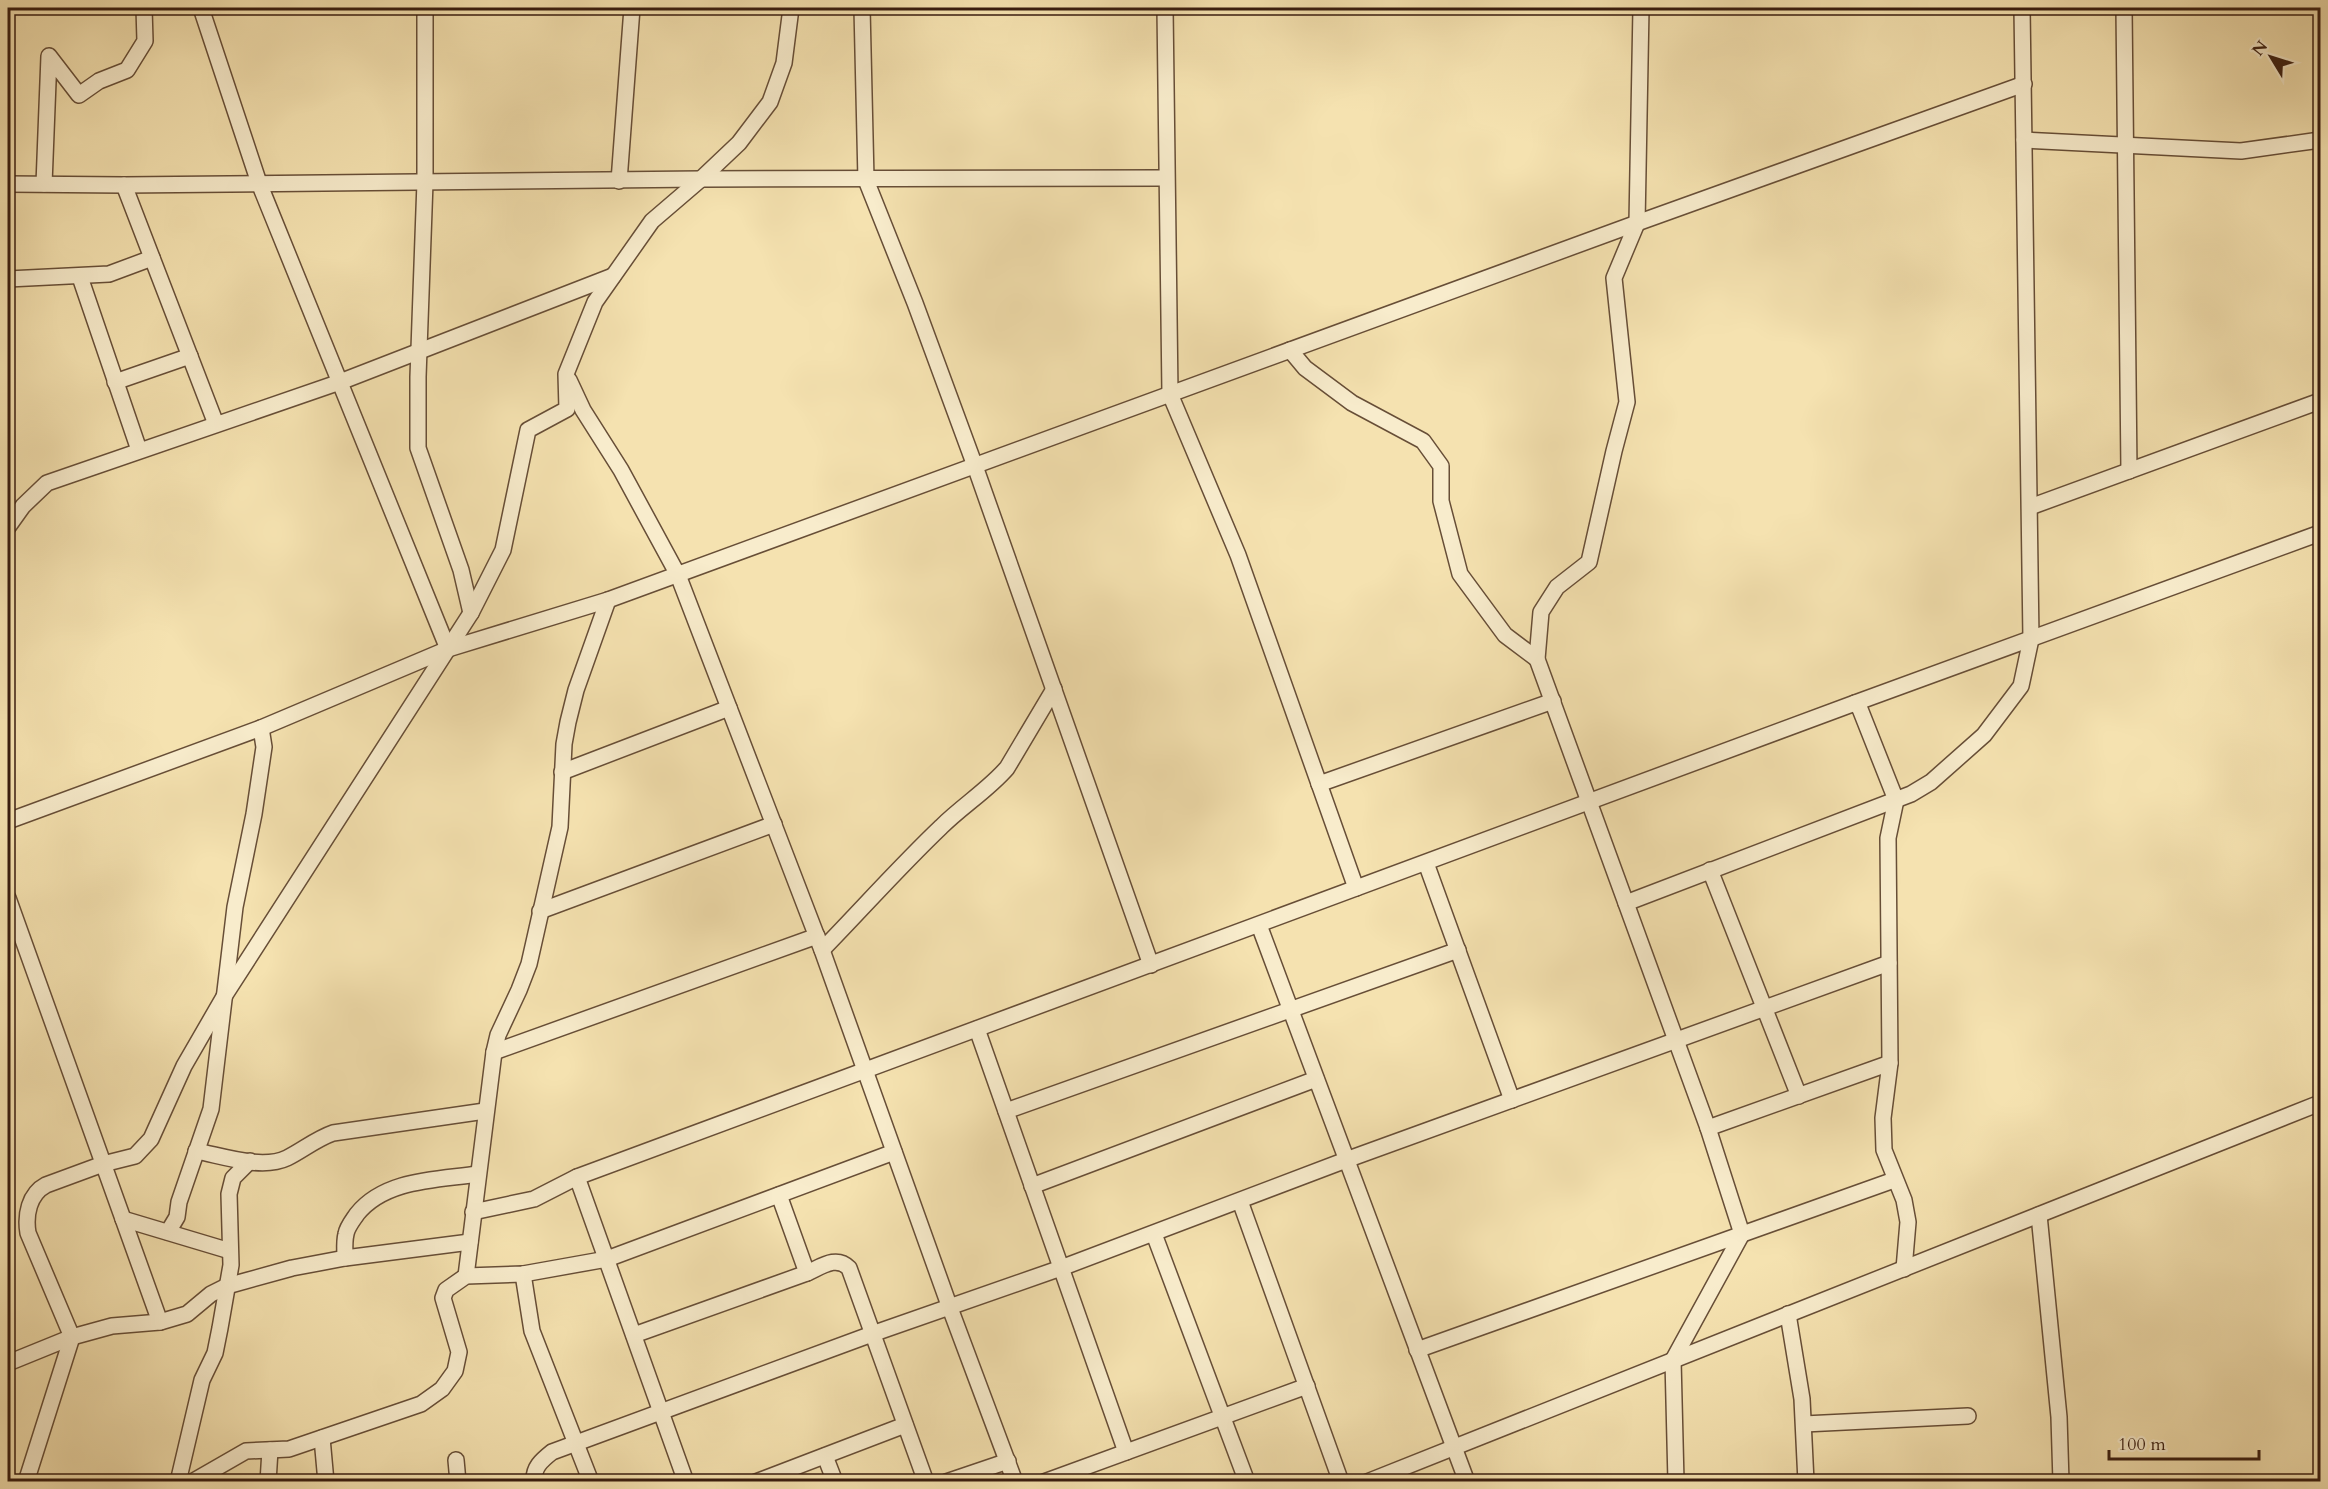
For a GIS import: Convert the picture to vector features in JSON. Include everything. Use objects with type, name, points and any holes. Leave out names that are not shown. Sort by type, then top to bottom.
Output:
[{"type":"street","points":[[44,184],[50,56],[79,95],[99,81],[127,70],[145,41],[144,8]]},
{"type":"street","points":[[201,8],[259,183],[448,649]]},
{"type":"street","points":[[425,8],[425,182],[418,448],[461,570],[471,613]]},
{"type":"street","points":[[619,181],[632,8]]},
{"type":"street","points":[[26,1482],[72,1337],[28,1233],[26,1223],[32,1198],[39,1188],[103,1164],[135,1156],[151,1139],[184,1066],[225,995],[471,613],[503,549],[528,430],[567,409],[566,374],[595,302],[652,221],[739,143],[770,102],[784,63],[791,8]]},
{"type":"street","points":[[862,8],[866,180],[915,303],[975,466],[1151,965]]},
{"type":"street","points":[[1166,8],[1170,394],[1238,555],[1356,888]]},
{"type":"street","points":[[1641,8],[1637,223],[1614,278],[1627,402],[1589,562],[1557,587],[1541,612],[1537,659],[1708,1128],[1742,1234],[1673,1360],[1676,1482]]},
{"type":"street","points":[[1626,903],[1911,794],[1930,782],[1984,735],[2021,686],[2031,639],[2022,8]]},
{"type":"street","points":[[2124,8],[2129,471]]},
{"type":"street","points":[[8,821],[261,728],[448,649],[608,600],[678,575],[1637,223],[2024,84]]},
{"type":"street","points":[[2024,140],[2241,151],[2320,140]]},
{"type":"street","points":[[8,184],[1166,178]]},
{"type":"street","points":[[124,185],[216,424]]},
{"type":"street","points":[[8,279],[110,274],[152,258]]},
{"type":"street","points":[[8,527],[23,506],[47,483],[340,382],[614,276]]},
{"type":"street","points":[[80,277],[139,450]]},
{"type":"street","points":[[1290,350],[1305,368],[1352,404],[1423,441],[1441,466],[1441,501],[1460,574],[1505,635],[1537,659]]},
{"type":"street","points":[[115,382],[190,356]]},
{"type":"street","points":[[566,374],[583,410],[621,470],[678,575],[820,943],[950,1308],[1015,1482]]},
{"type":"street","points":[[2030,507],[2320,401]]},
{"type":"street","points":[[473,1212],[534,1199],[577,1177],[2320,533]]},
{"type":"street","points":[[466,1276],[494,1052],[498,1035],[529,964],[560,827],[562,772],[568,722],[576,690],[608,600]]},
{"type":"street","points":[[494,1052],[820,943],[936,831],[998,778],[1007,768],[1054,689]]},
{"type":"street","points":[[1319,784],[1552,701]]},
{"type":"street","points":[[1855,703],[1860,709],[1896,800],[1888,838],[1890,1064],[1884,1099],[1884,1150],[1894,1180],[1904,1200],[1908,1222],[1904,1269]]},
{"type":"street","points":[[562,772],[729,708]]},
{"type":"street","points":[[168,1232],[177,1217],[179,1202],[211,1109],[235,906],[254,814],[264,747],[261,728]]},
{"type":"street","points":[[540,911],[774,824]]},
{"type":"street","points":[[1426,862],[1512,1100]]},
{"type":"street","points":[[1710,870],[1799,1096]]},
{"type":"street","points":[[8,898],[160,1322]]},
{"type":"street","points":[[1259,925],[1467,1482]]},
{"type":"street","points":[[1006,1111],[1458,950]]},
{"type":"street","points":[[534,1482],[539,1462],[552,1452],[872,1334],[1061,1268],[1346,1160],[1888,963]]},
{"type":"street","points":[[977,1029],[1126,1452]]},
{"type":"street","points":[[1708,1128],[1890,1064]]},
{"type":"street","points":[[1032,1186],[1316,1079]]},
{"type":"street","points":[[1367,1482],[2320,1103]]},
{"type":"street","points":[[196,1151],[267,1164],[277,1162],[322,1137],[333,1134],[485,1111]]},
{"type":"street","points":[[192,1482],[246,1451],[289,1449],[421,1404],[442,1389],[455,1371],[459,1352],[443,1298],[446,1290],[466,1276],[523,1274],[607,1259],[894,1152]]},
{"type":"street","points":[[178,1482],[202,1380],[215,1353],[231,1265],[229,1194],[233,1178],[250,1161]]},
{"type":"street","points":[[345,1258],[346,1233],[351,1222],[375,1198],[397,1187],[477,1174]]},
{"type":"street","points":[[577,1177],[686,1482]]},
{"type":"street","points":[[1417,1350],[1894,1180]]},
{"type":"street","points":[[779,1195],[807,1274]]},
{"type":"street","points":[[1240,1201],[1341,1482]]},
{"type":"street","points":[[2039,1215],[2059,1417],[2061,1482]]},
{"type":"street","points":[[123,1219],[230,1251]]},
{"type":"street","points":[[1154,1233],[1247,1482]]},
{"type":"street","points":[[8,1363],[72,1337],[112,1326],[160,1322],[187,1314],[211,1294],[227,1286],[292,1268],[345,1258],[470,1242]]},
{"type":"street","points":[[634,1335],[807,1274],[834,1261],[843,1262],[849,1268],[926,1482]]},
{"type":"street","points":[[523,1274],[532,1331],[591,1482]]},
{"type":"street","points":[[1788,1314],[1802,1399],[1806,1482]]},
{"type":"street","points":[[1044,1482],[1307,1386]]},
{"type":"street","points":[[1804,1424],[1968,1416]]},
{"type":"street","points":[[756,1482],[773,1479],[905,1425]]},
{"type":"street","points":[[322,1438],[326,1482]]},
{"type":"street","points":[[268,1482],[270,1450]]},
{"type":"street","points":[[825,1456],[835,1482]]},
{"type":"street","points":[[456,1460],[458,1482]]},
{"type":"street","points":[[946,1482],[1008,1461]]}]
